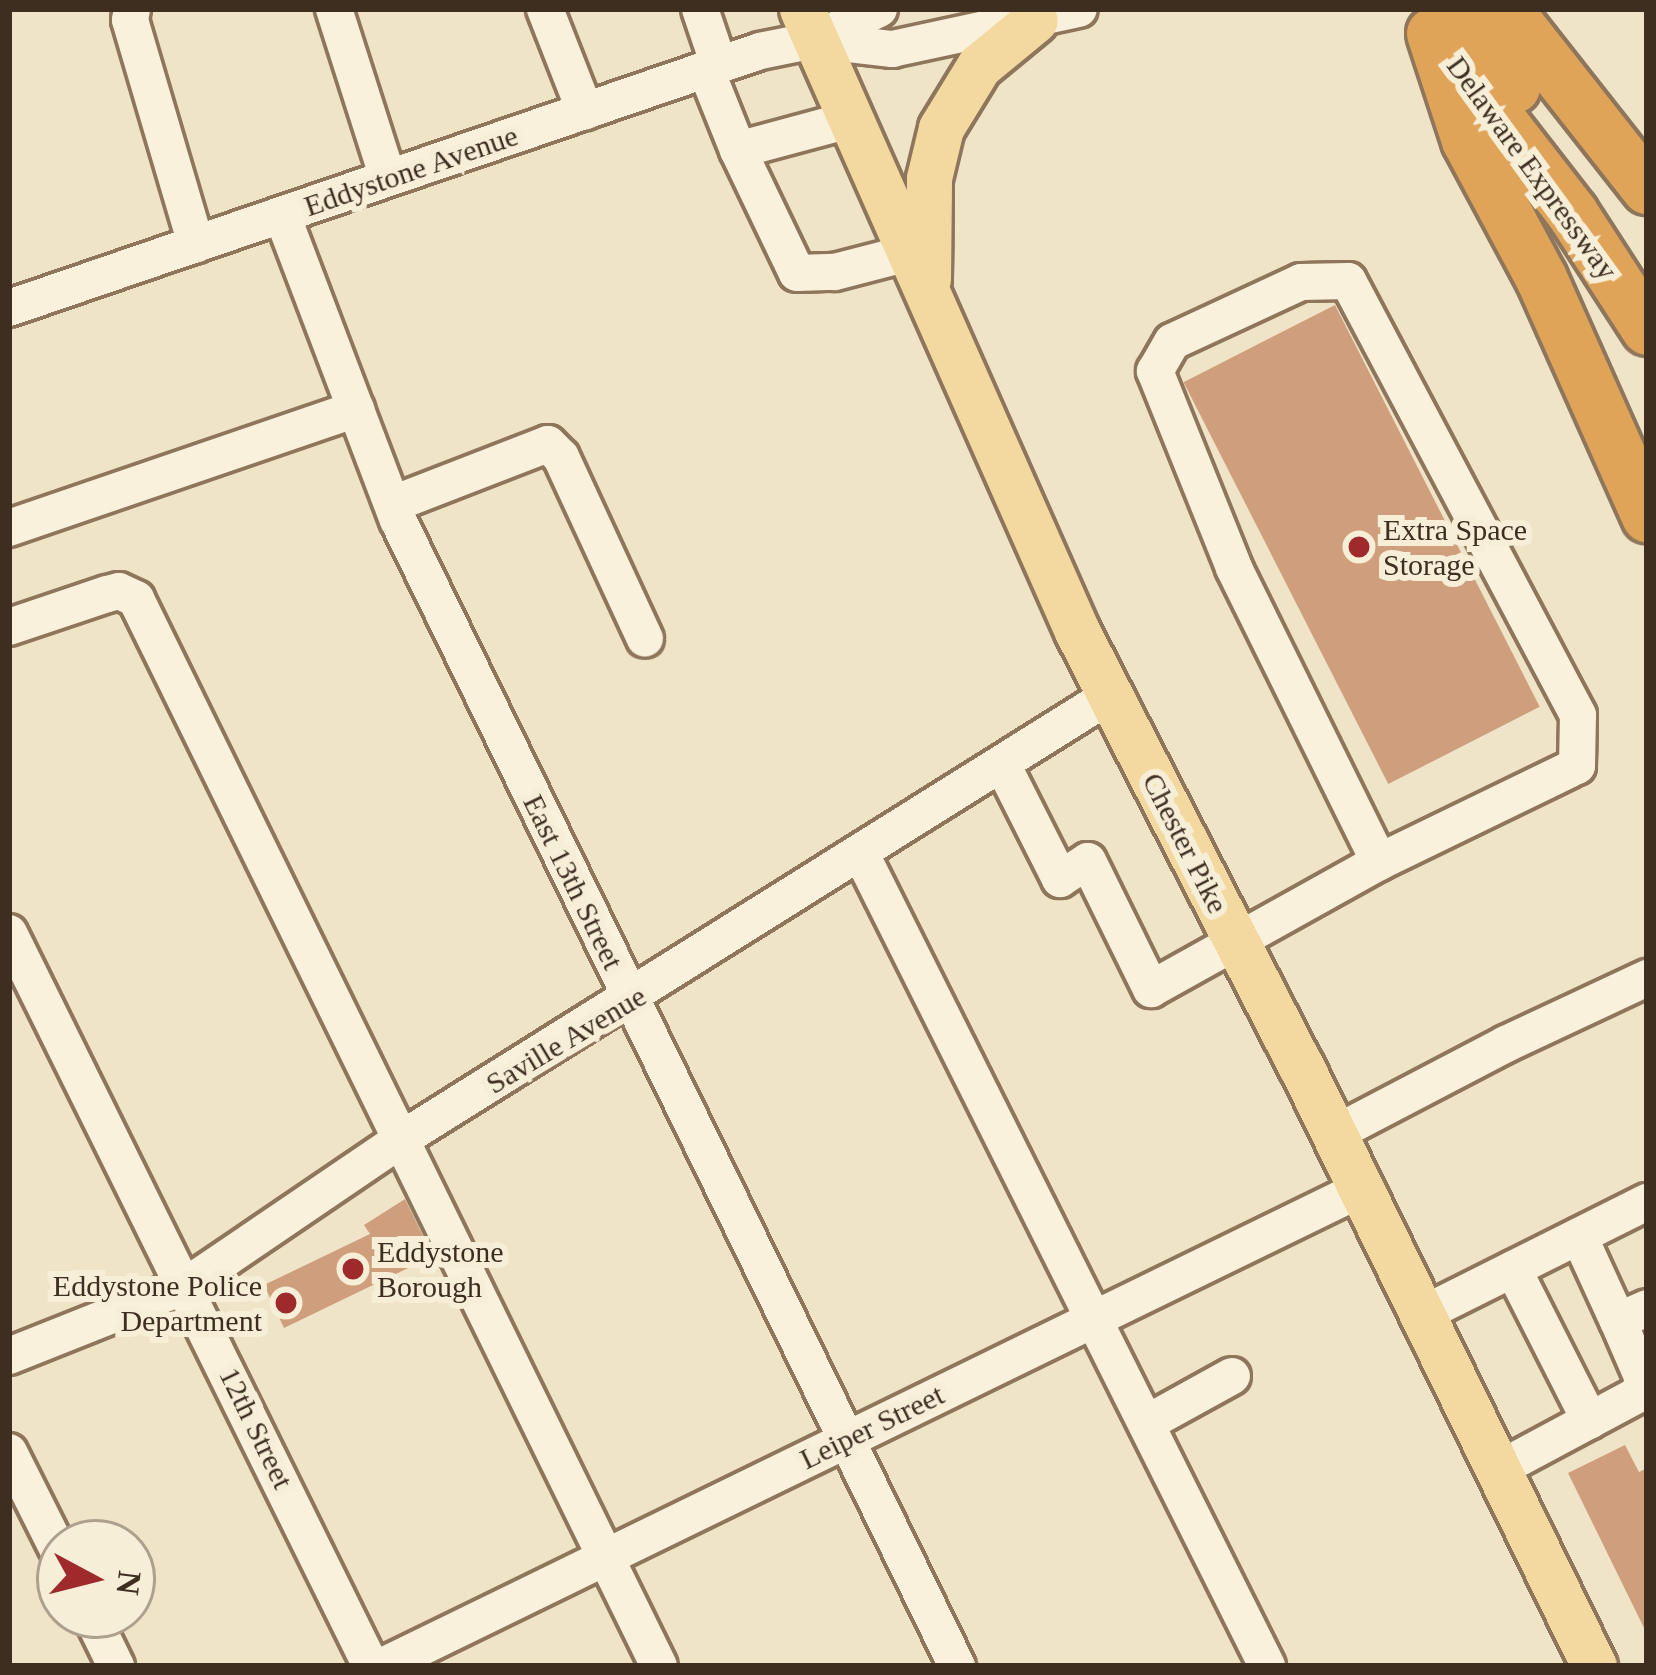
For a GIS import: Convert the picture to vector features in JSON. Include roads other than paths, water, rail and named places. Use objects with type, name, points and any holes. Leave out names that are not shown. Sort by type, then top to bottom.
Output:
[{"type":"highway","points":[[1506,9],[1647,188]]},
{"type":"highway","points":[[1435,17],[1467,140],[1541,278],[1647,516]]},
{"type":"highway","name":"Delaware Expressway","points":[[1435,17],[1647,273]]},
{"type":"highway","name":"Delaware Expressway","points":[[1435,17],[1647,329]]},
{"type":"main road","points":[[929,299],[929,178],[941,128],[979,66],[1035,20]]},
{"type":"main road","name":"Chester Pike","points":[[808,25],[1109,696],[1334,1134],[1594,1666]]},
{"type":"street","points":[[132,9],[130,20],[196,244]]},
{"type":"street","points":[[334,9],[388,178]]},
{"type":"street","points":[[545,9],[585,111]]},
{"type":"street","points":[[700,9],[712,67],[739,150],[797,273],[835,272],[908,253]]},
{"type":"street","points":[[808,25],[878,9]]},
{"type":"street","points":[[808,25],[892,49],[1079,9]]},
{"type":"street","name":"Eddystone Avenue","points":[[9,308],[712,67],[808,25]]},
{"type":"street","points":[[739,150],[850,120]]},
{"type":"street","name":"East 13th Street","points":[[282,215],[393,504],[630,1001],[957,1666]]},
{"type":"street","points":[[1002,764],[1060,879],[1088,862],[1151,988],[1238,945],[1379,862],[1577,766],[1578,715],[1348,280],[1301,281],[1172,343],[1155,371],[1234,568],[1379,862]]},
{"type":"street","points":[[9,528],[356,409]]},
{"type":"street","points":[[393,504],[548,444],[561,458],[646,639]]},
{"type":"street","points":[[9,627],[119,591],[136,599],[659,1666]]},
{"type":"street","name":"Saville Avenue","points":[[9,1357],[187,1285],[400,1140],[630,1001],[1109,696]]},
{"type":"street","points":[[861,854],[1267,1666]]},
{"type":"street","name":"12th Street","points":[[9,933],[187,1285],[371,1666]]},
{"type":"street","points":[[1334,1134],[1506,1043],[1647,978]]},
{"type":"street","name":"Leiper Street","points":[[383,1666],[604,1553],[1361,1189]]},
{"type":"street","points":[[1423,1314],[1647,1202]]},
{"type":"street","points":[[1499,1469],[1637,1395],[1644,1381],[1632,1314],[1579,1236]]},
{"type":"street","points":[[1513,1269],[1590,1421]]},
{"type":"street","points":[[1147,1423],[1232,1376]]},
{"type":"street","points":[[9,1452],[42,1519]]},
{"type":"street","points":[[103,1639],[116,1666]]},
{"type":"place","name":"Extra Space Storage","points":[[1359,547]]},
{"type":"place","name":"Eddystone Borough","points":[[353,1269]]},
{"type":"place","name":"Eddystone Police Department","points":[[286,1303]]}]
